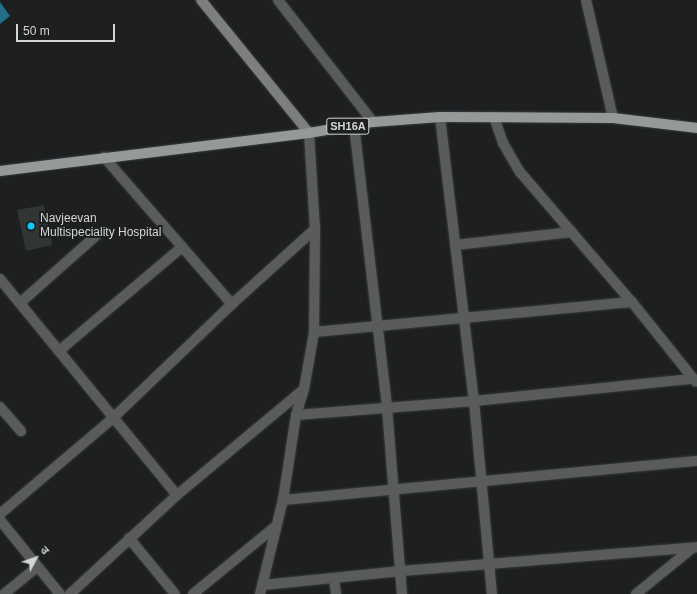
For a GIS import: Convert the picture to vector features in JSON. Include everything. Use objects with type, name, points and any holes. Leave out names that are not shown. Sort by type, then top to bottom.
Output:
[{"type":"main road","name":"SH16A","points":[[0,170],[309,133],[373,122],[440,117],[613,118],[697,128]]},
{"type":"street","points":[[201,0],[309,133],[314,229],[314,332],[304,389],[296,415],[283,500],[262,590],[401,570],[694,548]]},
{"type":"street","points":[[278,0],[373,122]]},
{"type":"street","points":[[586,0],[613,118]]},
{"type":"street","points":[[440,117],[474,401],[480,482],[492,594]]},
{"type":"street","points":[[494,117],[510,159],[632,302],[695,381]]},
{"type":"street","points":[[354,125],[387,408],[402,594]]},
{"type":"street","points":[[104,157],[232,304]]},
{"type":"street","points":[[0,514],[114,418],[232,304],[314,229]]},
{"type":"street","points":[[455,245],[572,232]]},
{"type":"street","points":[[20,303],[98,234]]},
{"type":"street","points":[[59,352],[182,247]]},
{"type":"street","points":[[0,279],[177,495]]},
{"type":"street","points":[[314,332],[632,302]]},
{"type":"street","points":[[296,415],[695,381]]},
{"type":"street","points":[[70,594],[177,495],[304,389]]},
{"type":"street","points":[[0,407],[21,431]]},
{"type":"street","points":[[283,500],[697,460]]},
{"type":"street","points":[[0,520],[60,594]]},
{"type":"street","points":[[193,594],[276,526]]},
{"type":"street","points":[[129,538],[175,594]]},
{"type":"street","points":[[636,594],[694,548]]},
{"type":"street","points":[[4,594],[37,567]]},
{"type":"street","points":[[334,579],[336,594]]},
{"type":"water","points":[[0,2],[10,16],[0,24]]},
{"type":"building","points":[[44,205],[52,245],[26,251],[17,210]]},
{"type":"place","name":"Navjeevan Multispeciality Hospital","points":[[31,226]]}]
